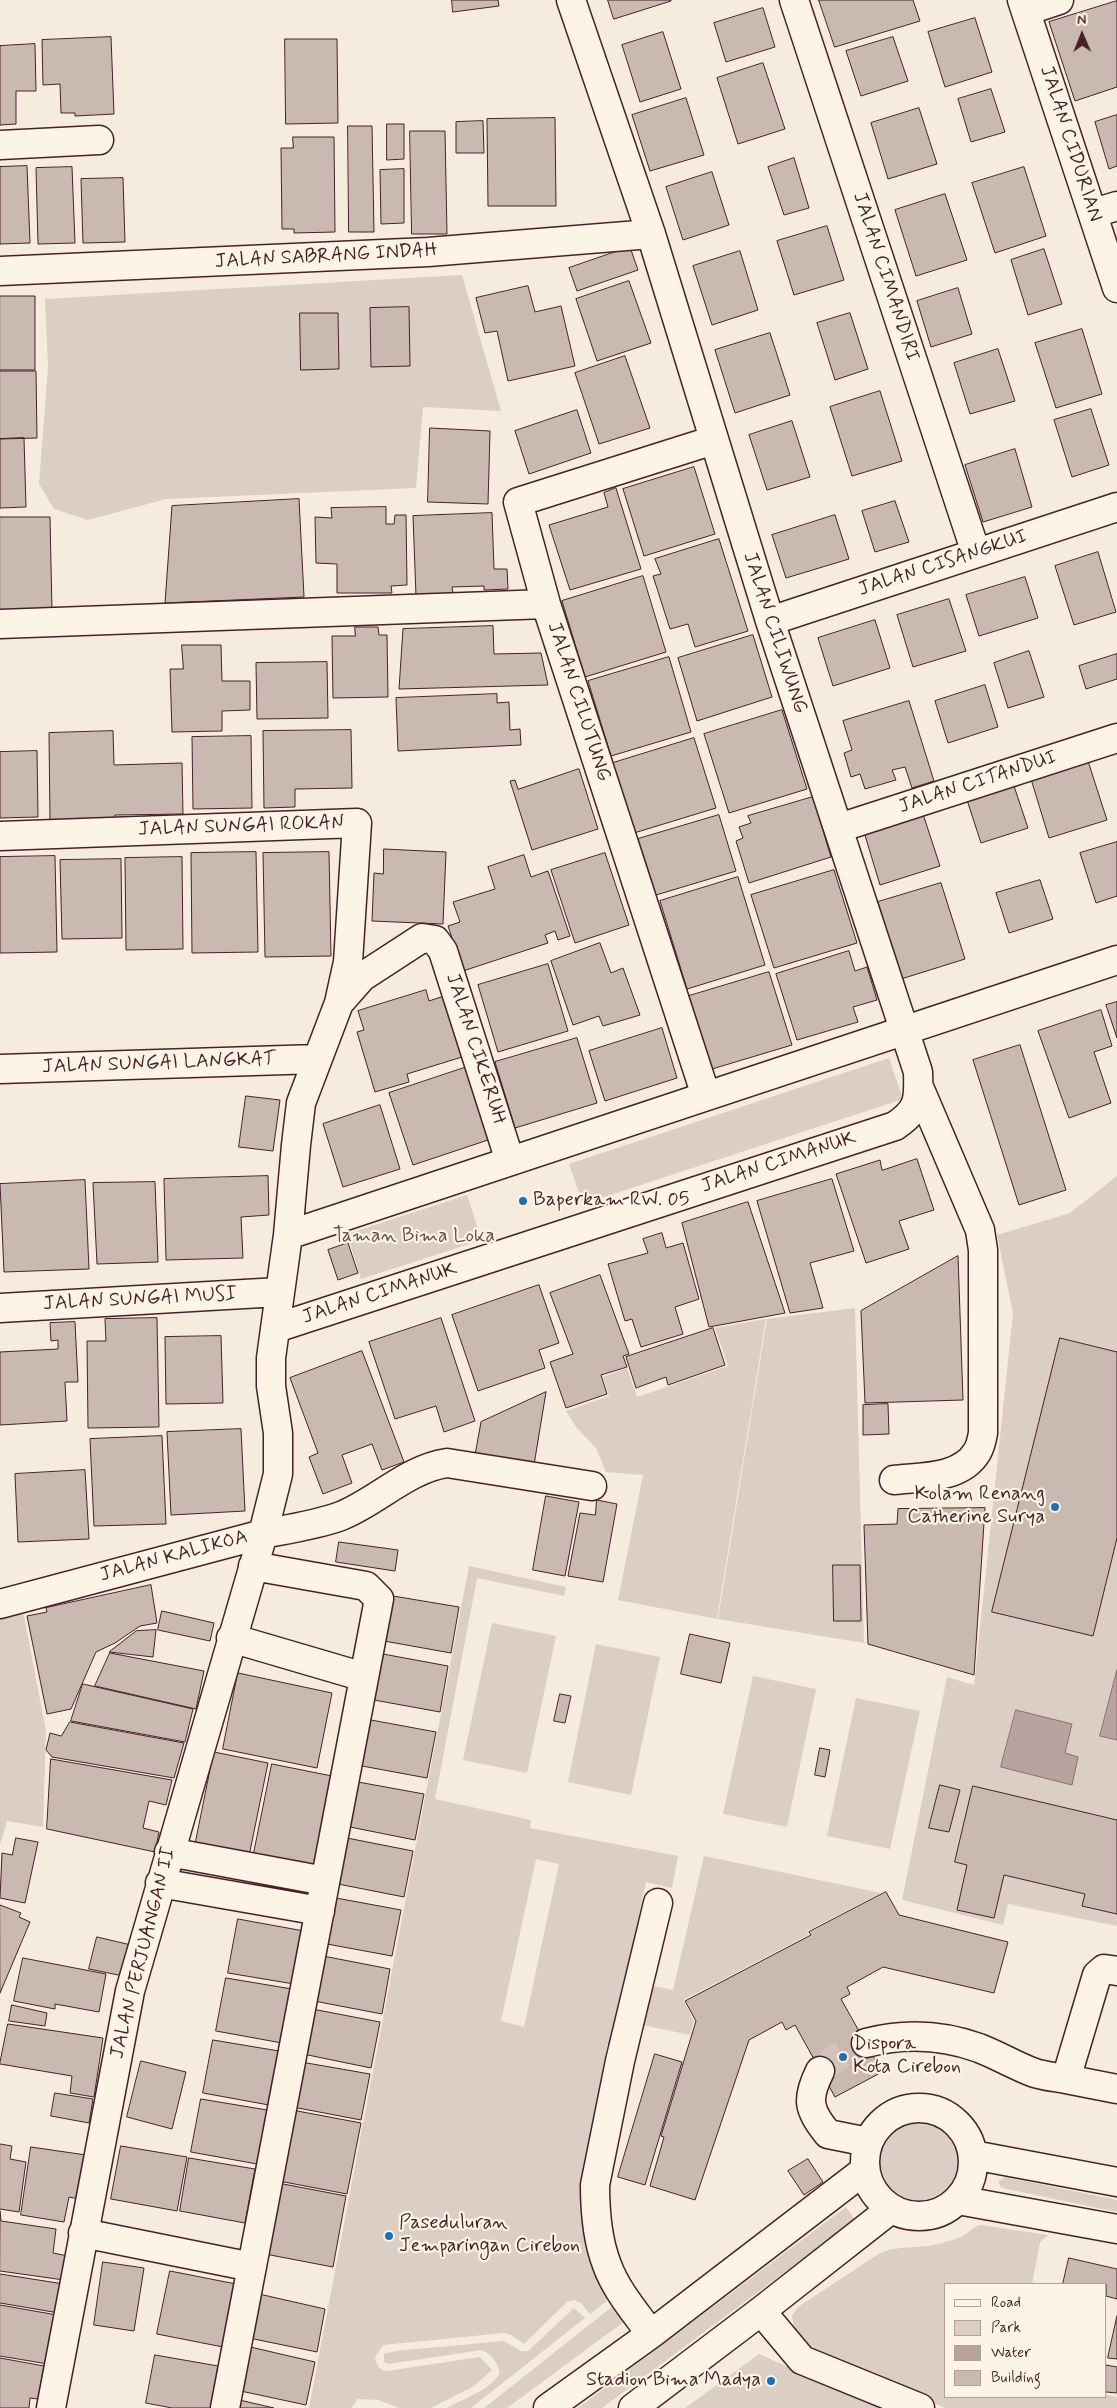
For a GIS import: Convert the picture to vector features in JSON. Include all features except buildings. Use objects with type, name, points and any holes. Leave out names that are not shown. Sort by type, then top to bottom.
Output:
[{"type":"street","name":"JALAN CILIWUNG","points":[[571,0],[651,234],[770,622],[905,1030]]},
{"type":"street","name":"JALAN CIMANDIRI","points":[[794,0],[976,553]]},
{"type":"street","points":[[1024,5],[1059,0]]},
{"type":"street","name":"JALAN CIDURIAN","points":[[1024,5],[1105,209],[1117,288]]},
{"type":"street","points":[[0,145],[99,140]]},
{"type":"street","name":"JALAN SABRANG INDAH","points":[[0,271],[428,252],[651,234]]},
{"type":"street","name":"JALAN CILUTUNG","points":[[706,1096],[546,604],[518,502],[714,440]]},
{"type":"street","name":"JALAN CISANGKUI","points":[[770,622],[1117,507]]},
{"type":"street","points":[[0,624],[546,604]]},
{"type":"street","name":"JALAN CITANDUI","points":[[838,828],[1117,738]]},
{"type":"street","name":"JALAN SUNGAI ROKAN","points":[[0,836],[357,823],[348,962],[339,1004],[301,1103],[288,1235],[279,1292],[276,1328]]},
{"type":"street","name":"JALAN CIKERUH","points":[[339,1004],[362,977],[422,938],[435,940],[444,951],[510,1161]]},
{"type":"street","points":[[288,1235],[1117,960]]},
{"type":"street","name":"JALAN CIMANUK","points":[[276,1328],[895,1126],[910,1116],[917,1104],[919,1087],[918,1072],[905,1030]]},
{"type":"street","name":"JALAN SUNGAI LANGKAT","points":[[0,1069],[318,1059]]},
{"type":"street","points":[[894,1480],[948,1474],[965,1466],[977,1452],[983,1433],[983,1250],[980,1230],[919,1087]]},
{"type":"street","name":"JALAN SUNGAI MUSI","points":[[0,1308],[279,1292]]},
{"type":"street","name":"JALAN KALIKOA","points":[[0,1604],[262,1534],[278,1474],[278,1432],[271,1386],[270,1358],[276,1328]]},
{"type":"street","points":[[262,1534],[342,1516],[430,1466],[447,1463],[592,1486]]},
{"type":"street","name":"JALAN PERJUANGAN II","points":[[51,2408],[130,1991],[262,1534]]},
{"type":"street","points":[[225,2408],[379,1599],[366,1586],[253,1566]]},
{"type":"street","points":[[231,1638],[364,1677]]},
{"type":"street","points":[[169,1852],[325,1881]]},
{"type":"street","points":[[160,1883],[320,1911]]},
{"type":"street","points":[[651,2334],[619,2290],[607,2264],[595,2200],[595,2185],[620,2061],[658,1904]]},
{"type":"street","points":[[1066,2079],[1097,1973],[1104,1969],[1117,1971]]},
{"type":"street","points":[[866,2043],[886,2038],[907,2037],[953,2040],[980,2048],[1034,2073],[1117,2089]]},
{"type":"street","points":[[820,2071],[810,2100],[814,2117],[828,2134],[868,2142]]},
{"type":"street","points":[[911,2107],[929,2108],[945,2114],[959,2124],[968,2138],[973,2155],[973,2171],[968,2186],[958,2200],[944,2210],[926,2216],[908,2216],[891,2209],[878,2199],[869,2186],[864,2170],[864,2152],[868,2142],[880,2122],[894,2113],[911,2107]]},
{"type":"street","points":[[973,2155],[1117,2182]]},
{"type":"street","points":[[548,2408],[651,2334],[864,2170]]},
{"type":"street","points":[[958,2200],[1117,2229]]},
{"type":"street","points":[[633,2408],[891,2209]]},
{"type":"street","points":[[83,2233],[252,2267]]},
{"type":"street","points":[[761,2311],[802,2360],[920,2408]]},
{"type":"green space","points":[[462,275],[501,411],[423,407],[416,488],[166,499],[88,520],[54,509],[39,484],[48,367],[45,299]]},
{"type":"green space","points":[[889,1058],[903,1099],[583,1204],[569,1164]]},
{"type":"green space","name":"Kolam Renang Catherine Surya","points":[[1117,1176],[1117,1926],[1008,1904],[1003,1925],[902,1900],[947,1677],[974,1685],[1013,1313],[997,1235],[1070,1213]]},
{"type":"green space","name":"Taman Bima Loka","points":[[467,1195],[482,1240],[361,1279],[347,1234]]},
{"type":"green space","points":[[855,1308],[864,1643],[718,1619],[767,1319]]},
{"type":"green space","points":[[766,1319],[717,1619],[618,1600],[643,1475],[606,1472],[596,1448],[576,1427],[566,1411],[609,1396],[603,1377],[627,1368],[637,1397],[728,1366],[715,1328]]},
{"type":"green space","points":[[469,1566],[566,1587],[564,1596],[477,1578],[435,1799],[531,1820],[530,1828],[678,1856],[672,1888],[646,1882],[611,2045],[607,2045],[594,2122],[625,2321],[507,2408],[484,2408],[613,2306],[608,2300],[590,2314],[581,2303],[574,2300],[567,2302],[524,2344],[511,2335],[504,2333],[383,2345],[375,2357],[382,2370],[387,2371],[480,2357],[492,2370],[474,2386],[431,2408],[400,2408],[378,2400],[358,2399],[351,2408],[309,2408]],"holes":[[[536,1859],[559,1864],[524,2027],[501,2021]]]},
{"type":"green space","points":[[23,1611],[46,1731],[43,1827],[7,1821],[0,1845],[0,1617]]},
{"type":"green space","points":[[492,1623],[556,1636],[527,1773],[463,1760]]},
{"type":"green space","points":[[596,1644],[660,1657],[631,1795],[568,1782]]},
{"type":"green space","points":[[753,1676],[816,1689],[787,1827],[723,1814]]},
{"type":"green space","points":[[856,1698],[920,1711],[890,1849],[827,1836]]},
{"type":"green space","points":[[704,1856],[881,1893],[807,1931],[808,1935],[683,2000],[694,2021],[690,2035],[638,2024],[647,1985],[673,1990]]},
{"type":"green space","points":[[912,2121],[928,2121],[949,2132],[960,2153],[960,2169],[949,2190],[928,2201],[912,2201],[898,2195],[886,2183],[880,2169],[880,2153],[886,2139],[898,2127]]},
{"type":"green space","points":[[1005,2177],[1117,2200],[1117,2212],[1002,2188],[998,2182]]},
{"type":"green space","points":[[846,2207],[855,2220],[602,2408],[578,2408]]},
{"type":"green space","points":[[978,2226],[1048,2235],[1040,2242],[1032,2283],[944,2283],[944,2398],[1107,2398],[1107,2395],[1117,2397],[1117,2408],[945,2408],[810,2349],[794,2329],[792,2316],[798,2307],[880,2253],[888,2250],[934,2245],[956,2239]]},
{"type":"green space","points":[[574,2308],[585,2318],[471,2408],[447,2408],[490,2385],[500,2373],[496,2362],[482,2350],[388,2364],[384,2362],[384,2354],[395,2351],[504,2341],[521,2351],[528,2351]]},
{"type":"green space","name":"Stadion Bima Madya","points":[[759,2354],[881,2408],[685,2408]]},
{"type":"water","points":[[1117,1670],[1117,1740],[1100,1736]]},
{"type":"water","points":[[1016,1710],[1072,1724],[1065,1753],[1078,1757],[1072,1785],[1001,1767]]},
{"type":"tunnel","points":[[820,2071],[842,2054],[866,2043]]},
{"type":"place","name":"Baperkam RW. 05","points":[[523,1201]]},
{"type":"place","name":"Kolam Renang Catherine Surya","points":[[1055,1507]]},
{"type":"place","name":"Dispora Kota Cirebon","points":[[843,2057]]},
{"type":"place","name":"Paseduluran Jemparingan Cirebon","points":[[389,2236]]},
{"type":"place","name":"Stadion Bima Madya","points":[[771,2381]]}]
